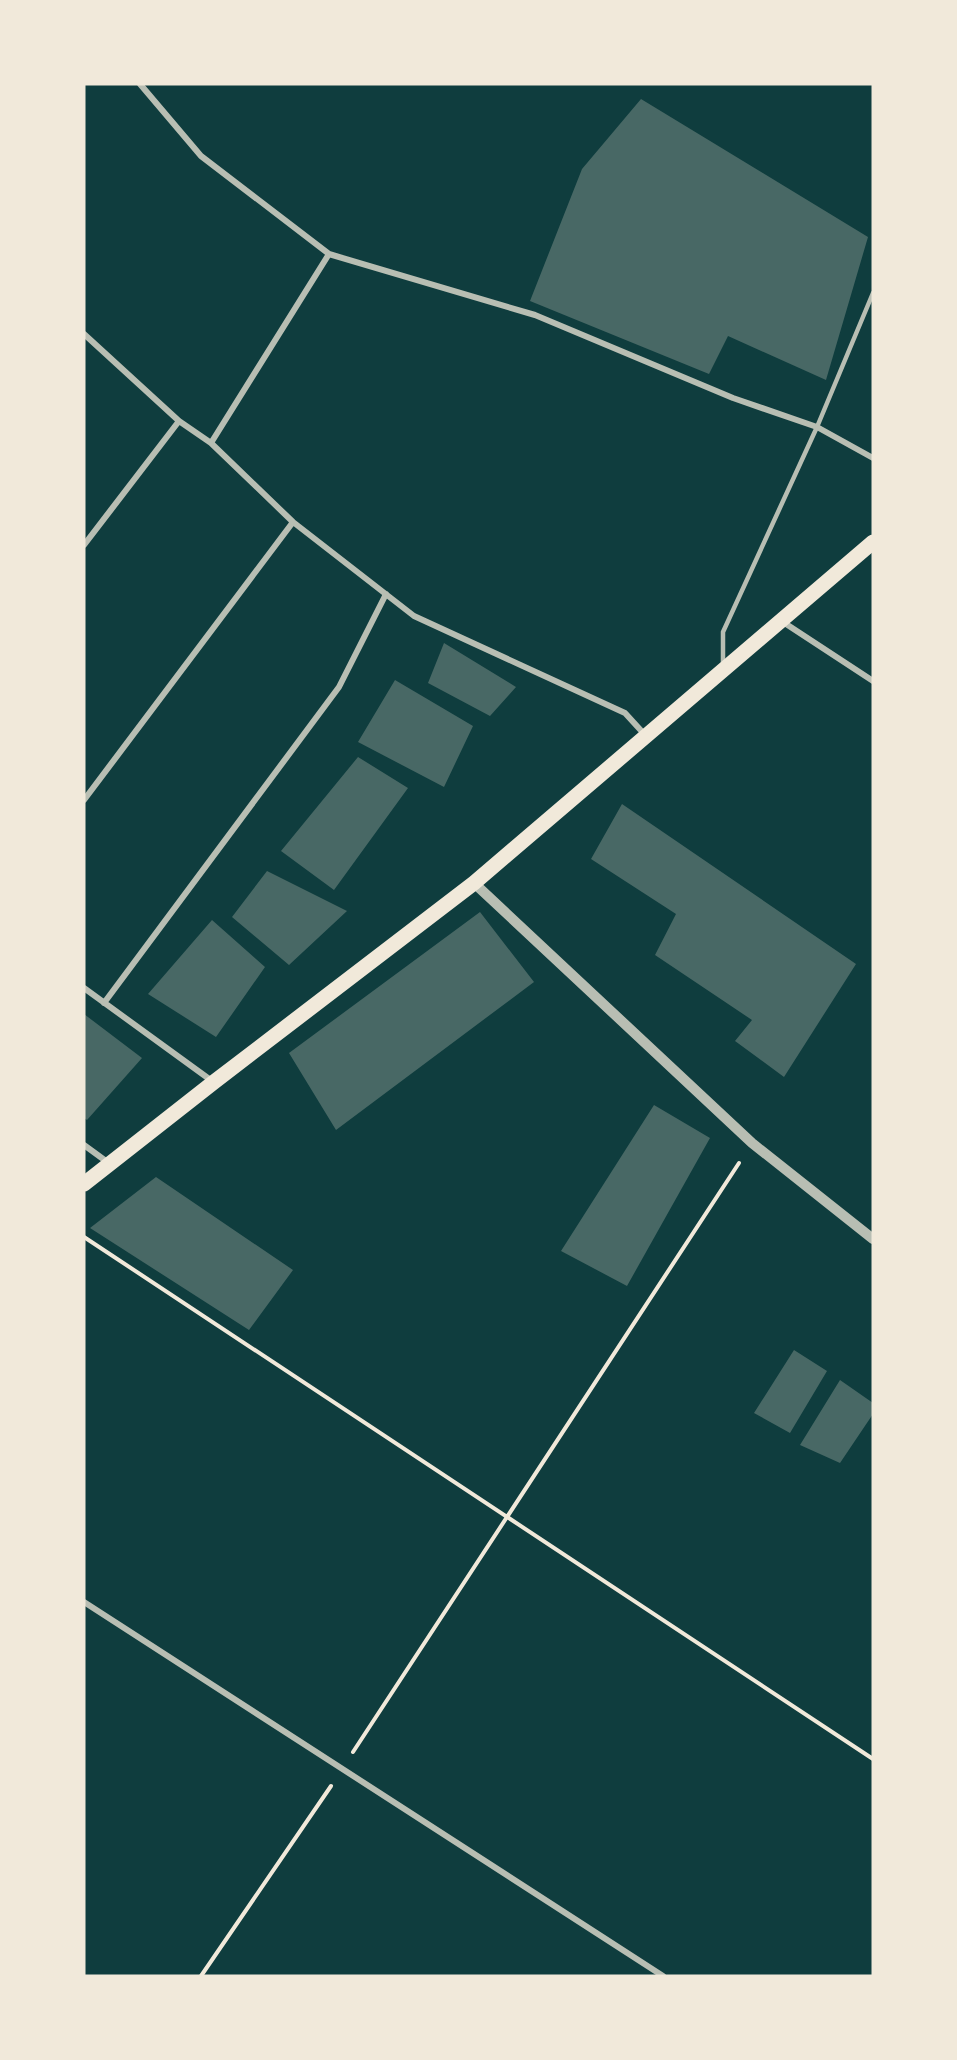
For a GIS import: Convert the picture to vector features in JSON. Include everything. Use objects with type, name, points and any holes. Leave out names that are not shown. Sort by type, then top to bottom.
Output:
[{"type":"main road","points":[[84,1184],[474,883],[873,542]]},
{"type":"street","points":[[140,84],[201,156],[329,254],[535,315],[733,399],[817,428],[873,458]]},
{"type":"street","points":[[211,442],[329,254]]},
{"type":"street","points":[[84,334],[179,421],[211,442],[293,522],[414,616],[625,713],[646,736]]},
{"type":"street","points":[[84,545],[179,421]]},
{"type":"street","points":[[84,800],[293,522]]},
{"type":"street","points":[[104,1003],[339,687],[386,594]]},
{"type":"street","points":[[782,622],[873,681]]},
{"type":"street","points":[[474,883],[752,1143],[873,1239]]},
{"type":"street","points":[[84,988],[214,1082]]},
{"type":"street","points":[[84,1145],[110,1164]]},
{"type":"street","points":[[84,1602],[663,1976]]},
{"type":"lane","points":[[724,669],[723,632],[817,428],[873,293]]},
{"type":"path","points":[[201,1976],[342,1769],[752,1143]]},
{"type":"path","points":[[84,1237],[873,1759]]},
{"type":"building","points":[[641,99],[868,237],[826,380],[728,336],[709,374],[530,301],[582,169]]},
{"type":"building","points":[[444,643],[516,687],[490,716],[428,683]]},
{"type":"building","points":[[395,680],[473,726],[444,787],[358,742]]},
{"type":"building","points":[[358,757],[408,788],[334,890],[281,851]]},
{"type":"building","points":[[622,804],[856,964],[784,1077],[735,1041],[752,1020],[655,955],[676,914],[591,859]]},
{"type":"building","points":[[267,871],[347,911],[289,965],[232,917]]},
{"type":"building","points":[[480,912],[534,982],[336,1130],[289,1053]]},
{"type":"building","points":[[212,920],[265,967],[216,1037],[148,994]]},
{"type":"building","points":[[84,1014],[142,1058],[87,1120],[84,1118]]},
{"type":"building","points":[[654,1105],[710,1138],[627,1286],[561,1251]]},
{"type":"building","points":[[156,1177],[293,1270],[249,1330],[90,1228]]},
{"type":"building","points":[[794,1350],[827,1371],[790,1433],[754,1413]]},
{"type":"building","points":[[840,1380],[873,1403],[873,1414],[840,1463],[800,1445]]}]
